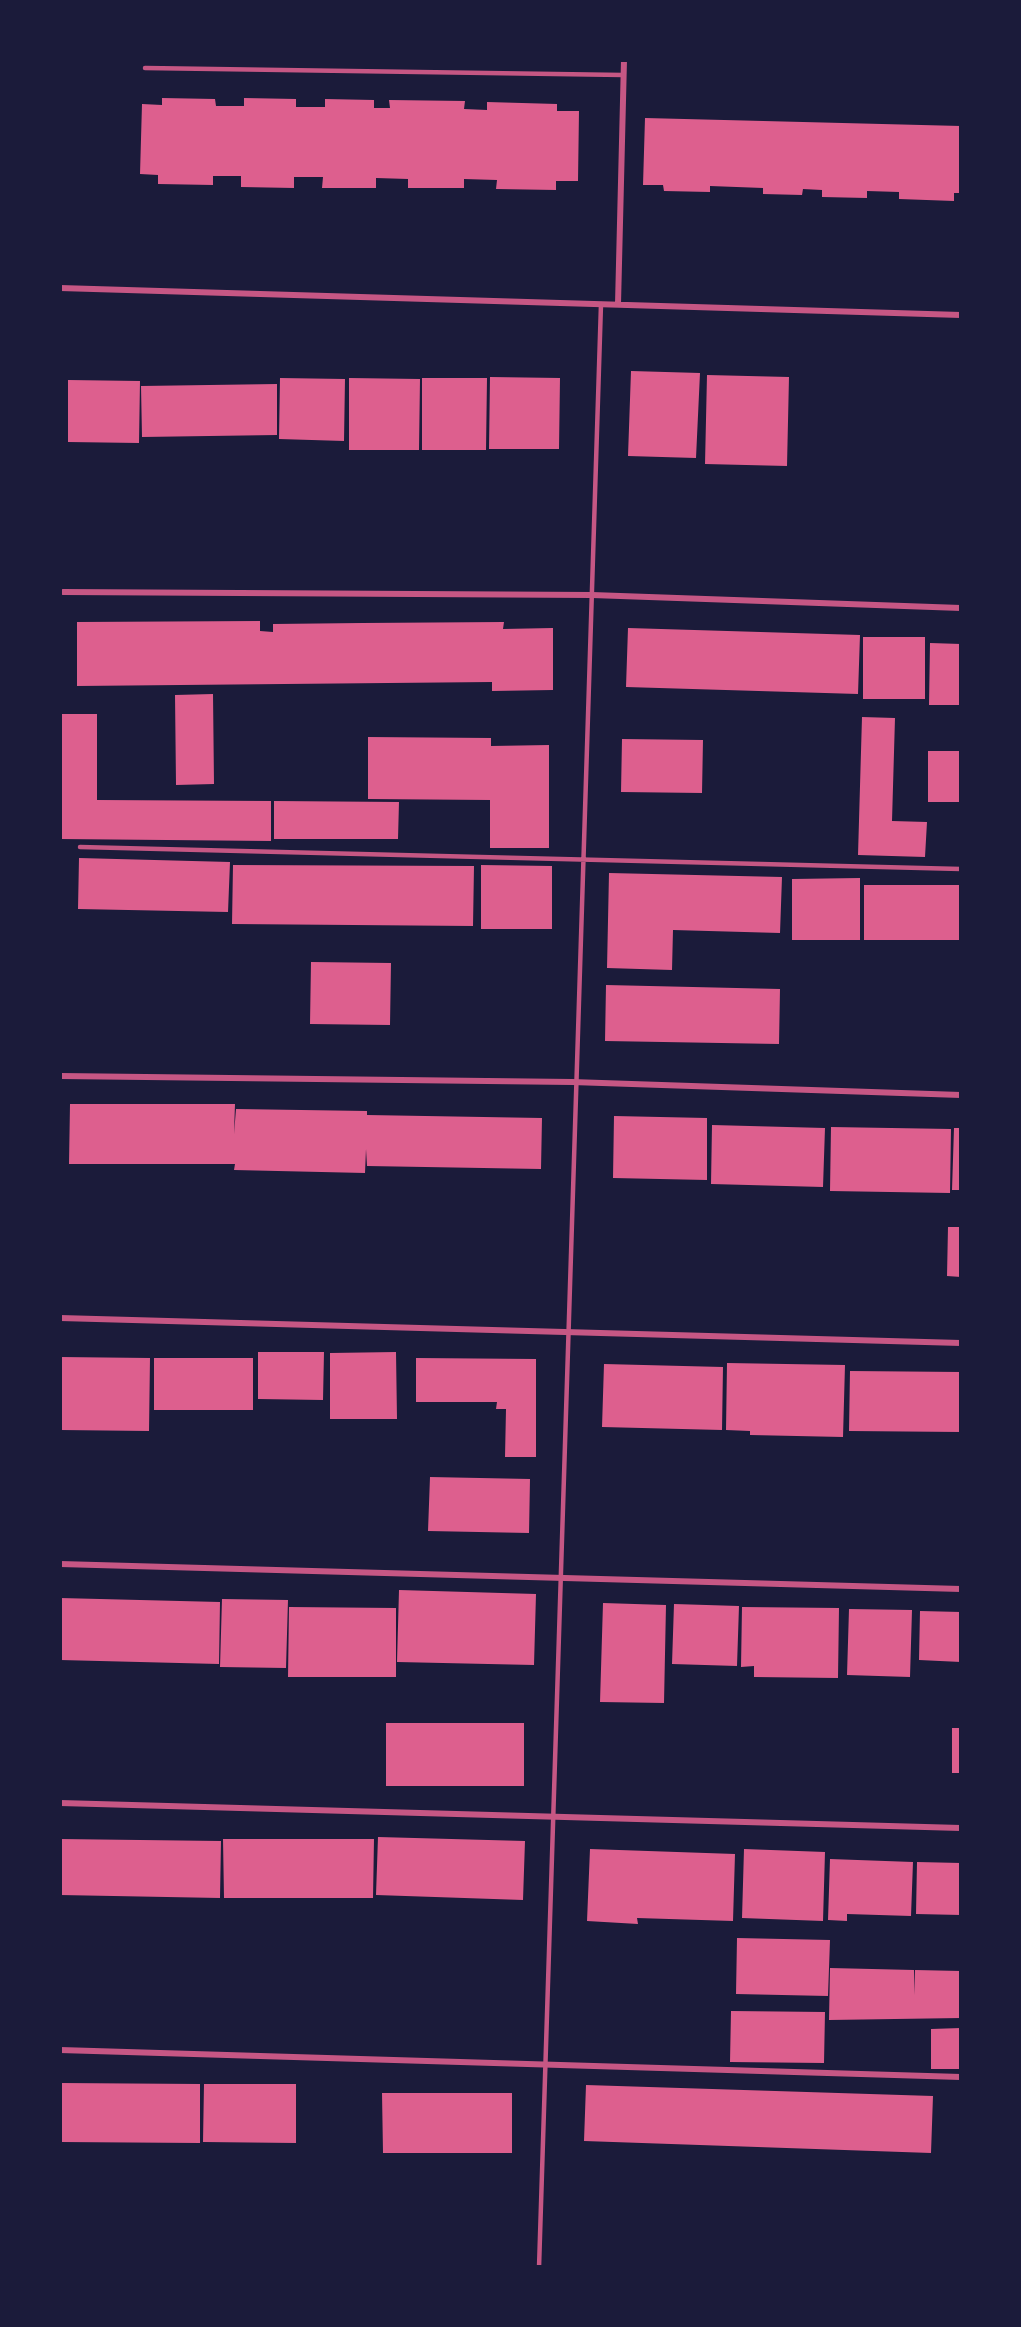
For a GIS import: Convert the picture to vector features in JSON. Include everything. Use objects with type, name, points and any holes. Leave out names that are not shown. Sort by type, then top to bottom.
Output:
[{"type":"street","points":[[618,304],[624,60]]},
{"type":"street","points":[[60,288],[961,315]]},
{"type":"street","points":[[63,592],[592,595],[961,608]]},
{"type":"street","points":[[60,1076],[576,1083],[961,1095]]},
{"type":"street","points":[[60,1318],[961,1343]]},
{"type":"street","points":[[60,1564],[961,1589]]},
{"type":"street","points":[[60,1803],[961,1828]]},
{"type":"street","points":[[60,2050],[961,2077]]},
{"type":"lane","points":[[145,68],[623,75]]},
{"type":"lane","points":[[539,2267],[601,304]]},
{"type":"lane","points":[[80,847],[961,869]]},
{"type":"building","points":[[162,98],[215,99],[216,106],[244,106],[244,98],[296,99],[296,107],[325,107],[325,99],[374,100],[374,108],[390,108],[389,100],[465,101],[464,109],[487,110],[487,102],[557,104],[557,111],[579,111],[578,181],[556,181],[556,190],[496,189],[497,180],[464,179],[464,188],[408,188],[408,179],[376,178],[376,188],[322,188],[323,177],[294,177],[294,188],[241,187],[241,176],[213,176],[213,185],[158,184],[158,175],[140,174],[142,104],[162,105]]},
{"type":"building","points":[[645,118],[961,126],[961,193],[954,193],[954,201],[899,199],[899,192],[867,191],[867,198],[822,197],[822,190],[803,189],[802,195],[763,194],[763,188],[710,186],[710,192],[664,191],[663,185],[643,185]]},
{"type":"building","points":[[631,371],[700,373],[696,458],[628,456]]},
{"type":"building","points":[[707,375],[789,377],[787,466],[705,464]]},
{"type":"building","points":[[490,377],[560,378],[559,449],[489,449]]},
{"type":"building","points":[[280,378],[345,379],[344,441],[279,439]]},
{"type":"building","points":[[349,378],[420,379],[419,450],[349,450]]},
{"type":"building","points":[[422,378],[487,378],[486,450],[422,450]]},
{"type":"building","points":[[68,380],[140,381],[139,443],[68,442]]},
{"type":"building","points":[[277,384],[277,435],[142,437],[141,386]]},
{"type":"building","points":[[260,621],[260,631],[273,632],[273,624],[504,622],[503,629],[553,628],[553,690],[492,691],[492,682],[77,686],[77,622]]},
{"type":"building","points":[[628,628],[860,635],[858,694],[626,687]]},
{"type":"building","points":[[863,637],[925,637],[925,699],[863,699]]},
{"type":"building","points":[[930,643],[961,644],[961,705],[929,705]]},
{"type":"building","points":[[213,694],[214,784],[176,785],[175,695]]},
{"type":"building","points":[[60,714],[97,714],[97,800],[271,801],[271,841],[60,839]]},
{"type":"building","points":[[862,717],[895,718],[892,821],[927,822],[925,857],[858,855]]},
{"type":"building","points":[[368,737],[491,738],[491,746],[549,745],[549,848],[490,848],[490,800],[368,799]]},
{"type":"building","points":[[622,739],[703,740],[702,793],[621,792]]},
{"type":"building","points":[[928,751],[961,751],[961,802],[928,802]]},
{"type":"building","points":[[274,801],[399,802],[398,839],[274,839]]},
{"type":"building","points":[[79,858],[230,862],[228,912],[78,909]]},
{"type":"building","points":[[233,865],[474,866],[473,926],[232,924]]},
{"type":"building","points":[[481,865],[552,866],[552,929],[481,929]]},
{"type":"building","points":[[609,873],[782,877],[780,933],[673,930],[672,970],[607,968]]},
{"type":"building","points":[[860,878],[860,940],[792,940],[792,879]]},
{"type":"building","points":[[864,885],[961,885],[961,940],[864,940]]},
{"type":"building","points":[[311,962],[391,963],[390,1025],[310,1024]]},
{"type":"building","points":[[606,985],[780,989],[779,1044],[605,1041]]},
{"type":"building","points":[[70,1104],[235,1104],[234,1134],[236,1109],[367,1111],[367,1115],[542,1118],[541,1169],[367,1166],[366,1149],[365,1173],[234,1170],[235,1164],[69,1164]]},
{"type":"building","points":[[614,1116],[707,1118],[707,1180],[613,1178]]},
{"type":"building","points":[[712,1125],[825,1128],[823,1187],[711,1184]]},
{"type":"building","points":[[831,1127],[951,1129],[950,1193],[830,1191]]},
{"type":"building","points":[[954,1128],[961,1128],[961,1190],[952,1190]]},
{"type":"building","points":[[948,1227],[961,1227],[961,1277],[947,1276]]},
{"type":"building","points":[[258,1352],[324,1352],[323,1400],[258,1399]]},
{"type":"building","points":[[396,1352],[397,1419],[330,1419],[330,1353]]},
{"type":"building","points":[[60,1357],[150,1358],[149,1431],[60,1430]]},
{"type":"building","points":[[154,1358],[253,1358],[253,1410],[154,1410]]},
{"type":"building","points":[[416,1358],[536,1359],[536,1457],[505,1457],[506,1409],[496,1409],[497,1402],[416,1402]]},
{"type":"building","points":[[727,1363],[845,1365],[843,1437],[750,1435],[750,1431],[726,1430]]},
{"type":"building","points":[[604,1364],[723,1367],[722,1430],[602,1427]]},
{"type":"building","points":[[850,1371],[961,1372],[961,1432],[849,1431]]},
{"type":"building","points":[[430,1477],[530,1479],[529,1533],[428,1531]]},
{"type":"building","points":[[399,1590],[536,1594],[534,1665],[397,1662]]},
{"type":"building","points":[[60,1598],[220,1602],[219,1664],[60,1660]]},
{"type":"building","points":[[222,1599],[288,1600],[286,1668],[220,1667]]},
{"type":"building","points":[[603,1603],[666,1605],[664,1703],[600,1702]]},
{"type":"building","points":[[674,1604],[739,1606],[737,1666],[672,1664]]},
{"type":"building","points":[[289,1607],[396,1608],[396,1677],[288,1677]]},
{"type":"building","points":[[742,1607],[839,1608],[838,1678],[754,1677],[754,1666],[741,1667]]},
{"type":"building","points":[[849,1609],[912,1610],[910,1677],[847,1675]]},
{"type":"building","points":[[920,1611],[961,1612],[961,1662],[919,1660]]},
{"type":"building","points":[[386,1723],[524,1723],[524,1786],[386,1786]]},
{"type":"building","points":[[952,1728],[961,1728],[961,1773],[952,1773]]},
{"type":"building","points":[[378,1837],[525,1841],[523,1900],[376,1895]]},
{"type":"building","points":[[60,1839],[221,1841],[220,1898],[60,1895]]},
{"type":"building","points":[[223,1839],[374,1839],[373,1898],[224,1898]]},
{"type":"building","points":[[590,1849],[735,1854],[733,1921],[637,1918],[638,1924],[587,1921]]},
{"type":"building","points":[[744,1849],[825,1852],[823,1921],[742,1918]]},
{"type":"building","points":[[830,1859],[913,1862],[911,1916],[847,1914],[847,1921],[828,1920]]},
{"type":"building","points":[[917,1862],[961,1863],[961,1915],[916,1914]]},
{"type":"building","points":[[737,1938],[830,1940],[828,1996],[736,1994]]},
{"type":"building","points":[[830,1968],[914,1970],[914,1995],[915,1970],[961,1971],[961,2018],[829,2020]]},
{"type":"building","points":[[731,2011],[825,2012],[824,2063],[730,2062]]},
{"type":"building","points":[[961,2028],[961,2069],[931,2069],[931,2029]]},
{"type":"building","points":[[60,2083],[200,2084],[200,2143],[60,2142]]},
{"type":"building","points":[[204,2084],[296,2084],[296,2143],[203,2142]]},
{"type":"building","points":[[586,2085],[933,2096],[931,2153],[584,2141]]},
{"type":"building","points":[[382,2093],[512,2093],[512,2153],[383,2153]]}]
